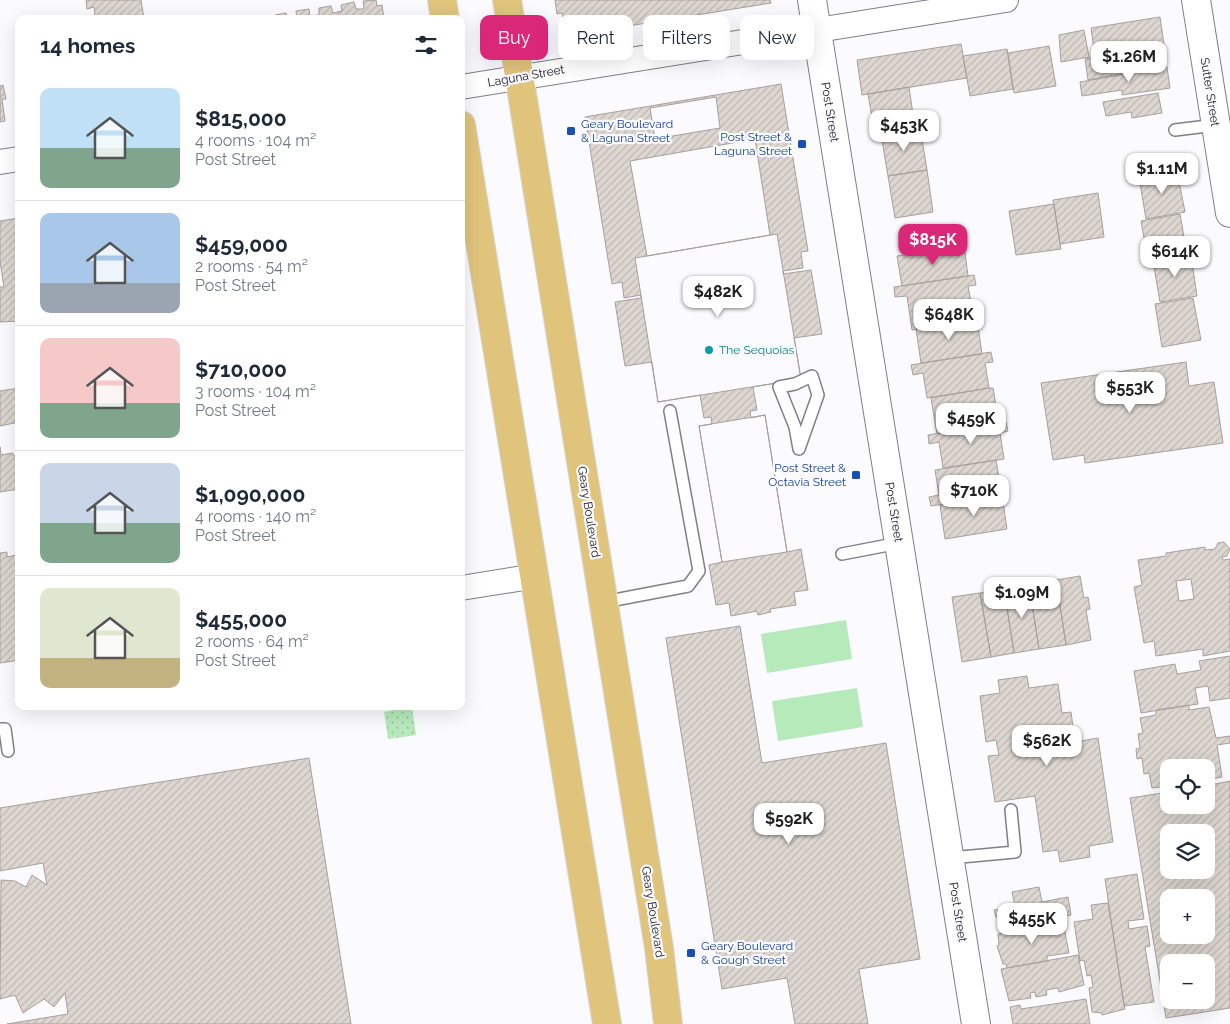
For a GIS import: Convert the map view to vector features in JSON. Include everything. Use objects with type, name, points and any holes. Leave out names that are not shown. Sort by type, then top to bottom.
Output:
[{"type":"main road","points":[[442,0],[444,15]]},
{"type":"main road","name":"Geary Boulevard","points":[[507,0],[659,948],[668,1024]]},
{"type":"main road","points":[[465,149],[536,576],[607,1024]]},
{"type":"street","name":"Post Street","points":[[812,0],[976,1024]]},
{"type":"street","name":"Laguna Street","points":[[465,86],[1006,0]]},
{"type":"street","name":"Sutter Street","points":[[1196,0],[1230,213]]},
{"type":"street","points":[[0,162],[15,160]]},
{"type":"street","points":[[465,587],[536,576]]},
{"type":"lane","points":[[1175,130],[1216,125]]},
{"type":"lane","points":[[812,376],[818,395],[799,449],[795,427],[779,387],[796,384],[812,376]]},
{"type":"lane","points":[[604,602],[688,586],[699,571],[670,411]]},
{"type":"lane","points":[[842,554],[899,543]]},
{"type":"lane","points":[[0,729],[5,728],[8,750]]},
{"type":"lane","points":[[950,858],[1015,852],[1011,810]]},
{"type":"green space","points":[[846,620],[852,659],[767,673],[761,634]]},
{"type":"green space","points":[[857,688],[863,727],[778,741],[772,701]]},
{"type":"green space","points":[[412,710],[416,735],[388,739],[384,712]]},
{"type":"building","points":[[86,0],[141,0],[143,15],[95,15],[94,7],[87,9]]},
{"type":"building","points":[[376,0],[377,6],[382,5],[383,15],[319,15],[319,8],[331,6],[333,13],[342,11],[341,5],[354,2],[356,9],[362,9],[364,8],[363,1]]},
{"type":"building","points":[[555,0],[770,0],[771,3],[696,15],[643,15],[643,24],[633,25],[633,15],[557,14]]},
{"type":"building","points":[[309,9],[310,15],[297,15],[296,11]]},
{"type":"building","points":[[1160,17],[1164,45],[1095,56],[1091,28]]},
{"type":"building","points":[[1084,30],[1089,57],[1061,62],[1059,35]]},
{"type":"building","points":[[961,44],[967,78],[862,95],[857,60]]},
{"type":"building","points":[[1049,46],[1056,86],[1014,93],[1008,53]]},
{"type":"building","points":[[1147,48],[1150,68],[1088,80],[1085,59]]},
{"type":"building","points":[[1007,49],[1013,89],[970,96],[963,56]]},
{"type":"building","points":[[1167,67],[1170,88],[1122,95],[1122,90],[1082,96],[1080,82]]},
{"type":"building","name":"The Sequoias","points":[[781,84],[808,251],[801,252],[803,268],[783,271],[783,274],[811,270],[822,334],[794,338],[801,379],[753,387],[757,410],[750,411],[751,418],[765,415],[787,552],[801,549],[808,590],[794,592],[796,605],[770,609],[771,612],[758,615],[757,611],[731,616],[729,603],[716,605],[709,565],[722,562],[699,426],[712,424],[711,417],[704,418],[700,395],[658,402],[652,362],[625,366],[615,302],[641,298],[641,295],[624,298],[622,282],[612,284],[585,117]],"holes":[[[716,97],[720,128],[655,139],[650,108]]]},
{"type":"building","points":[[3,85],[6,99],[2,99],[5,121],[0,122],[0,86]]},
{"type":"building","points":[[909,87],[915,128],[875,135],[868,94]]},
{"type":"building","points":[[1158,93],[1162,113],[1132,118],[1131,112],[1106,116],[1103,102]]},
{"type":"building","points":[[920,127],[927,170],[888,176],[881,134]]},
{"type":"building","points":[[755,139],[770,235],[647,256],[630,161]]},
{"type":"building","points":[[927,170],[933,212],[895,218],[888,176]]},
{"type":"building","points":[[1177,171],[1185,212],[1146,219],[1139,177]]},
{"type":"building","points":[[1098,193],[1104,237],[1060,244],[1053,200]]},
{"type":"building","points":[[1054,204],[1061,249],[1016,255],[1009,211]]},
{"type":"building","points":[[1180,214],[1187,254],[1148,261],[1141,221]]},
{"type":"building","points":[[15,219],[15,321],[0,322],[0,287],[4,287],[0,261],[0,221]]},
{"type":"building","points":[[777,234],[801,379],[658,402],[635,258]]},
{"type":"building","points":[[964,245],[968,276],[902,286],[897,256]]},
{"type":"building","points":[[1191,255],[1197,296],[1160,302],[1153,261]]},
{"type":"building","points":[[974,275],[976,285],[968,286],[974,320],[912,330],[907,296],[895,297],[894,287]]},
{"type":"building","points":[[1193,298],[1201,340],[1162,347],[1155,304]]},
{"type":"building","points":[[977,320],[982,354],[921,363],[916,329]]},
{"type":"building","points":[[991,352],[993,362],[985,363],[989,388],[927,398],[923,373],[913,375],[911,365]]},
{"type":"building","points":[[1186,362],[1189,386],[1214,382],[1223,443],[1085,463],[1084,455],[1053,460],[1041,383]]},
{"type":"building","points":[[993,388],[999,424],[937,434],[931,398]]},
{"type":"building","points":[[15,389],[15,423],[0,426],[0,391]]},
{"type":"building","points":[[765,415],[787,552],[722,562],[699,426]]},
{"type":"building","points":[[1006,422],[1008,431],[1000,433],[1004,459],[943,468],[939,442],[929,444],[928,435]]},
{"type":"building","points":[[0,447],[1,455],[13,453],[13,456],[15,456],[15,490],[0,492]]},
{"type":"building","points":[[996,460],[1002,495],[931,506],[929,497],[939,495],[935,470]]},
{"type":"building","points":[[1002,495],[1007,529],[945,539],[940,505]]},
{"type":"building","points":[[1224,542],[1230,549],[1227,556],[1222,557],[1223,560],[1230,559],[1230,651],[1203,656],[1203,649],[1156,656],[1154,641],[1144,643],[1134,587],[1142,585],[1138,560],[1166,556],[1166,553],[1205,547],[1205,550],[1215,549],[1218,543]],"holes":[[[1191,579],[1194,599],[1179,601],[1176,581]]]},
{"type":"building","points":[[7,552],[7,557],[15,555],[15,661],[0,663],[0,553]]},
{"type":"building","points":[[1080,576],[1084,598],[1088,597],[1090,609],[1086,610],[1091,640],[1066,645],[1056,580]]},
{"type":"building","points":[[1056,580],[1066,645],[1039,649],[1029,585]]},
{"type":"building","points":[[1029,585],[1039,649],[1014,653],[1004,589]]},
{"type":"building","points":[[1004,589],[1014,653],[991,657],[980,593]]},
{"type":"building","points":[[980,593],[991,657],[962,662],[952,597]]},
{"type":"building","points":[[740,626],[762,763],[886,743],[920,959],[859,969],[868,1024],[795,1024],[787,978],[722,989],[666,638]]},
{"type":"building","points":[[1230,656],[1230,698],[1210,701],[1208,686],[1195,688],[1198,704],[1141,713],[1134,671],[1175,664],[1177,674],[1201,670],[1199,661]]},
{"type":"building","points":[[1027,676],[1029,688],[1058,684],[1062,713],[1071,712],[1075,742],[1098,738],[1113,842],[1089,846],[1090,857],[1060,862],[1058,850],[1043,852],[1035,796],[995,802],[988,756],[999,755],[996,740],[986,742],[980,696],[1000,693],[998,680]]},
{"type":"building","points":[[1189,705],[1189,710],[1209,707],[1216,738],[1230,736],[1230,743],[1217,745],[1222,777],[1215,778],[1215,759],[1160,759],[1160,787],[1152,788],[1149,773],[1144,774],[1142,758],[1137,759],[1136,749],[1140,748],[1138,734],[1143,733],[1140,718],[1156,715],[1156,710]]},
{"type":"building","points":[[309,758],[351,1024],[7,1024],[68,1014],[65,993],[54,1007],[44,999],[23,1013],[15,995],[0,999],[1,880],[15,881],[26,887],[32,875],[47,885],[43,863],[0,871],[0,808]]},
{"type":"building","points":[[1230,781],[1230,1008],[1166,1018],[1165,1009],[1215,1009],[1215,954],[1160,954],[1160,981],[1130,798],[1160,793],[1160,814],[1215,814],[1215,784]]},
{"type":"building","points":[[1137,874],[1144,919],[1128,921],[1129,929],[1147,926],[1150,946],[1145,947],[1154,1002],[1124,1006],[1105,879]]},
{"type":"building","points":[[1039,887],[1042,902],[1068,897],[1071,915],[1044,920],[1045,924],[1004,931],[1002,916],[996,917],[994,910],[1003,909],[1003,906],[1006,905],[1006,907],[1015,906],[1012,892]]},
{"type":"building","points":[[1108,903],[1125,1009],[1102,1015],[1102,1013],[1092,1012],[1089,988],[1093,987],[1091,975],[1087,976],[1084,960],[1080,961],[1074,922],[1093,919],[1091,905]]},
{"type":"building","points":[[1063,923],[1069,953],[1047,956],[1047,961],[1007,968],[1006,964],[1003,964],[997,946],[999,945],[998,934]]},
{"type":"building","points":[[1078,955],[1084,985],[1059,992],[1058,988],[1046,990],[1047,995],[1036,997],[1035,992],[1030,993],[1031,998],[1009,1001],[1001,969]]},
{"type":"building","points":[[1086,999],[1090,1024],[1013,1024],[1010,1007],[1020,1005],[1021,1009]]},
{"type":"place","name":"Geary Boulevard & Laguna Street","points":[[571,131]]},
{"type":"place","name":"Post Street & Laguna Street","points":[[802,144]]},
{"type":"place","name":"The Sequoias","points":[[709,350]]},
{"type":"place","name":"Post Street & Octavia Street","points":[[856,475]]},
{"type":"place","name":"Geary Boulevard & Gough Street","points":[[691,953]]}]
